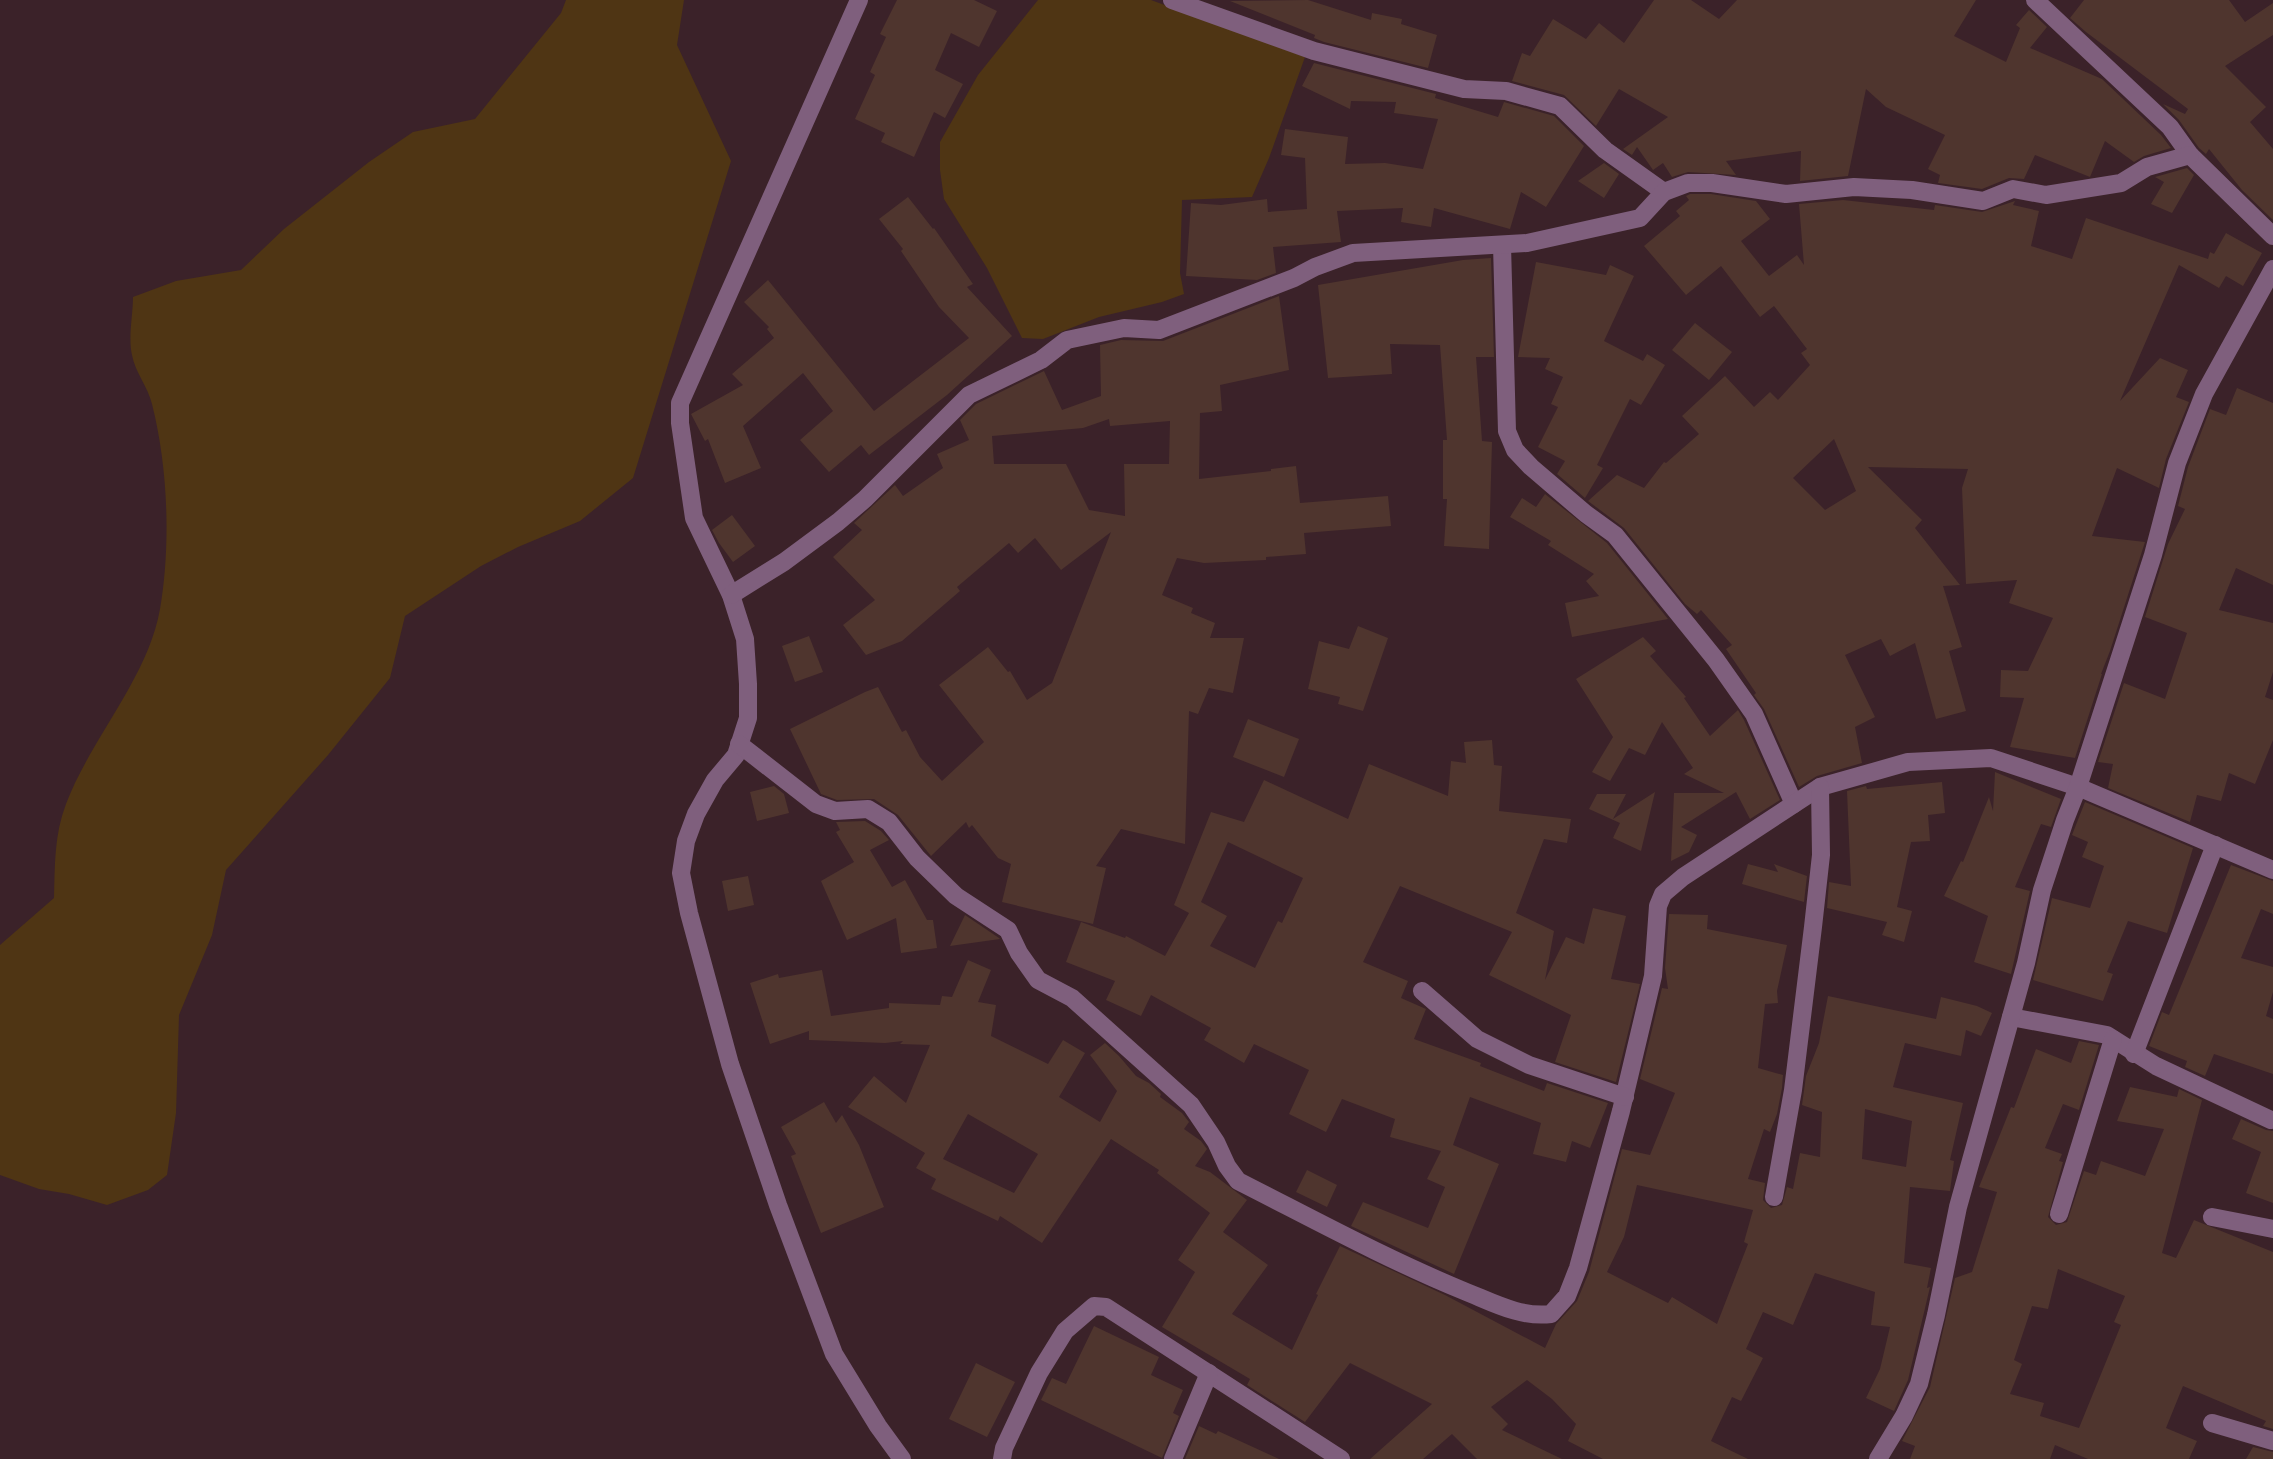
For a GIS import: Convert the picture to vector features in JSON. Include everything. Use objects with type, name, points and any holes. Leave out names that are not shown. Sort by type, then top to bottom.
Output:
[{"type":"street","points":[[859,0],[687,384],[681,403],[680,423],[694,518],[731,595],[744,639],[748,684],[748,718],[736,755],[715,780],[703,802],[686,841],[681,873],[689,914],[730,1064],[778,1205],[834,1354],[877,1426],[902,1459]]},
{"type":"street","points":[[1172,0],[1314,51],[1465,89],[1506,91],[1560,106],[1605,150],[1664,192]]},
{"type":"street","points":[[2035,0],[2170,127],[2190,155],[2273,236]]},
{"type":"street","points":[[731,595],[784,562],[838,522],[865,499],[970,395],[1041,360],[1067,340],[1124,328],[1159,330],[1353,253],[1527,243],[1640,218],[1664,192],[1688,183],[1712,183],[1786,194],[1854,187],[1923,191],[1983,201],[2013,189],[2046,195],[2122,183],[2147,167],[2190,155]]},
{"type":"street","points":[[1502,245],[1507,431],[1515,450],[1586,514],[1615,535],[1701,641],[1754,714],[1794,804]]},
{"type":"street","points":[[1878,1459],[1904,1416],[1919,1384],[1958,1207],[2011,1017],[2042,890],[2154,555],[2177,463],[2204,394],[2271,276]]},
{"type":"street","points":[[739,744],[816,804],[835,811],[867,809],[889,822],[917,858],[956,896],[1008,930],[1019,953],[1038,980],[1072,998],[1191,1105],[1238,1181],[1412,1270],[1513,1311],[1536,1316],[1550,1314],[1567,1296],[1578,1268],[1625,1097],[1653,976],[1658,906],[1663,894],[1683,877],[1820,787],[1908,762],[1991,758],[2078,787],[2273,870]]},
{"type":"street","points":[[1774,1197],[1793,1090],[1814,927],[1821,855],[1820,787]]},
{"type":"street","points":[[2134,1054],[2215,845]]},
{"type":"street","points":[[1422,991],[1477,1039],[1529,1065],[1625,1097]]},
{"type":"street","points":[[2011,1017],[2107,1035],[2134,1054],[2271,1120]]},
{"type":"street","points":[[2059,1214],[2113,1039]]},
{"type":"street","points":[[2212,1217],[2273,1229]]},
{"type":"street","points":[[1002,1459],[1004,1448],[1039,1373],[1065,1331],[1094,1306],[1106,1307],[1341,1459]]},
{"type":"street","points":[[1173,1459],[1209,1373]]},
{"type":"street","points":[[2212,1423],[2273,1441]]},
{"type":"shaded area","points":[[566,0],[684,0],[677,45],[731,161],[633,478],[580,521],[481,566],[405,616],[390,678],[328,755],[226,870],[212,935],[179,1015],[176,1113],[167,1175],[148,1190],[107,1205],[39,1189],[0,1175],[0,945],[54,898],[57,839],[66,804],[90,755],[132,684],[154,634],[160,609],[167,533],[162,454],[152,404],[132,355],[133,297],[176,281],[241,270],[284,229],[369,162],[413,132],[475,119],[561,13]]},
{"type":"shaded area","points":[[1038,0],[1151,0],[1305,57],[1252,197],[1182,200],[1180,273],[1184,294],[1099,317],[1043,339],[1022,338],[987,268],[944,199],[940,170],[940,142],[978,75]]},
{"type":"building","points":[[897,0],[974,0],[997,11],[979,47],[951,33],[935,70],[963,84],[945,118],[934,112],[914,157],[881,142],[885,133],[855,119],[875,75],[870,72],[886,37],[880,34]]},
{"type":"building","points":[[1308,0],[1371,20],[1372,13],[1402,19],[1401,24],[1437,35],[1428,68],[1324,42],[1314,38],[1315,35],[1230,1]]},
{"type":"building","points":[[1654,0],[1691,0],[1719,19],[1737,0],[1976,0],[1954,36],[2006,62],[2020,28],[2016,25],[2029,10],[2047,27],[2030,48],[2102,79],[2161,135],[2171,148],[2134,162],[2105,141],[2090,177],[2035,155],[2024,179],[2009,178],[1982,189],[1938,183],[1940,175],[1928,169],[1945,135],[1886,107],[1866,89],[1848,176],[1800,181],[1801,151],[1726,161],[1736,175],[1688,172],[1672,177],[1663,163],[1653,170],[1637,147],[1632,155],[1623,149],[1668,117],[1619,89],[1596,126],[1564,95],[1512,81],[1522,53],[1530,56],[1553,19],[1586,39],[1599,23],[1624,43]]},
{"type":"building","points":[[2084,0],[2229,0],[2245,22],[2273,3],[2273,35],[2225,66],[2266,107],[2250,122],[2273,149],[2273,220],[2242,190],[2209,149],[2206,154],[2199,148],[2179,120],[2163,104],[2185,114],[2188,109],[2070,18]]},
{"type":"building","points":[[1314,63],[1436,94],[1435,98],[1498,117],[1504,102],[1554,116],[1584,146],[1546,207],[1521,192],[1510,229],[1434,208],[1431,227],[1401,222],[1403,208],[1337,211],[1341,242],[1273,247],[1276,273],[1257,280],[1186,276],[1191,203],[1221,205],[1267,199],[1268,212],[1307,209],[1305,158],[1281,155],[1285,129],[1348,137],[1345,164],[1385,163],[1423,169],[1438,119],[1394,113],[1396,102],[1351,101],[1350,109],[1302,86]]},
{"type":"building","points":[[1604,163],[1619,174],[1604,198],[1578,181]]},
{"type":"building","points":[[2187,168],[2194,175],[2172,213],[2151,204],[2164,182],[2155,177]]},
{"type":"building","points":[[1711,194],[1756,201],[1770,219],[1741,241],[1769,276],[1797,255],[1804,265],[1799,204],[1843,200],[1934,210],[1935,205],[1982,212],[2015,201],[2013,205],[2039,211],[2031,246],[2072,259],[2086,218],[2208,259],[2210,252],[2214,254],[2226,233],[2262,253],[2243,286],[2226,276],[2219,288],[2179,265],[2120,401],[2160,358],[2188,370],[2176,397],[2189,402],[2166,459],[2159,488],[2117,468],[2092,536],[2145,542],[2075,758],[2010,747],[2024,698],[2000,697],[2001,670],[2028,671],[2053,618],[2009,603],[2017,580],[1966,584],[1962,488],[1968,469],[1868,467],[1922,520],[1915,528],[1960,585],[1943,586],[1962,647],[1949,651],[1966,711],[1936,719],[1915,643],[1890,656],[1881,639],[1845,655],[1875,717],[1855,727],[1862,763],[1817,776],[1799,787],[1764,709],[1754,695],[1756,693],[1726,649],[1732,645],[1701,610],[1697,614],[1685,604],[1624,528],[1588,501],[1617,475],[1644,488],[1664,462],[1699,434],[1682,416],[1725,376],[1754,407],[1770,392],[1778,400],[1810,365],[1801,353],[1807,349],[1774,306],[1760,317],[1721,266],[1686,295],[1644,246],[1680,216],[1676,211],[1689,200],[1686,196]],"holes":[[[1834,439],[1856,491],[1825,510],[1793,478]]]},
{"type":"building","points":[[908,197],[934,228],[973,284],[967,287],[1012,336],[947,395],[869,455],[861,445],[829,472],[800,440],[833,411],[803,373],[743,426],[761,468],[725,483],[708,439],[705,441],[691,414],[743,385],[732,374],[774,338],[767,329],[769,327],[744,302],[768,280],[874,411],[969,338],[939,307],[901,251],[903,249],[879,219]]},
{"type":"building","points":[[1491,258],[1494,357],[1476,357],[1482,441],[1492,442],[1489,549],[1444,546],[1447,499],[1443,499],[1443,440],[1447,440],[1440,345],[1390,344],[1392,374],[1328,378],[1318,285],[1463,260]]},
{"type":"building","points":[[1536,262],[1606,275],[1610,265],[1634,276],[1604,341],[1643,361],[1647,354],[1665,365],[1641,405],[1630,399],[1597,465],[1603,468],[1585,498],[1557,474],[1565,461],[1538,447],[1558,407],[1551,404],[1563,377],[1545,369],[1550,358],[1518,357]]},
{"type":"building","points":[[1279,296],[1289,370],[1220,385],[1222,411],[1200,413],[1199,479],[1296,466],[1300,503],[1388,496],[1391,526],[1304,533],[1306,554],[1266,557],[1266,560],[1204,563],[1177,558],[1162,595],[1193,608],[1191,613],[1215,623],[1210,638],[1244,638],[1233,693],[1209,688],[1198,714],[1189,711],[1185,844],[1121,829],[1096,866],[1106,868],[1093,924],[1002,902],[1011,864],[998,858],[972,825],[969,828],[966,822],[931,856],[898,815],[874,799],[837,800],[821,794],[790,729],[878,687],[902,732],[906,730],[920,757],[942,781],[984,742],[939,685],[988,647],[1008,672],[1010,671],[1027,700],[1052,683],[1111,532],[1061,570],[1035,538],[1018,553],[1009,543],[957,587],[960,591],[902,641],[866,655],[843,625],[875,600],[833,557],[862,530],[854,523],[895,485],[903,496],[943,468],[937,454],[969,440],[960,420],[976,404],[1044,371],[1062,410],[1101,396],[1100,345],[1121,340],[1163,341]],"holes":[[[1109,419],[1110,426],[1170,421],[1169,464],[1124,464],[1125,516],[1089,510],[1066,464],[994,464],[992,436],[1083,428]]]},
{"type":"building","points":[[1695,323],[1732,352],[1709,380],[1672,350]]},
{"type":"building","points":[[2237,388],[2273,403],[2273,585],[2236,568],[2219,610],[2273,623],[2273,672],[2265,697],[2273,700],[2273,740],[2255,784],[2229,773],[2221,801],[2197,795],[2190,822],[2108,788],[2113,764],[2098,762],[2124,683],[2165,699],[2187,633],[2145,617],[2168,544],[2185,509],[2178,506],[2188,467],[2210,409],[2226,415]]},
{"type":"building","points":[[1545,494],[1607,543],[1668,619],[1572,637],[1565,603],[1599,596],[1586,581],[1594,574],[1548,545],[1551,541],[1510,517],[1522,498],[1536,507]]},
{"type":"building","points":[[732,515],[755,546],[733,562],[712,530]]},
{"type":"building","points":[[1358,626],[1388,638],[1363,711],[1338,704],[1340,697],[1308,689],[1319,641],[1349,649]]},
{"type":"building","points":[[809,636],[823,672],[795,682],[782,646]]},
{"type":"building","points":[[1643,637],[1656,651],[1650,656],[1686,697],[1684,698],[1710,736],[1738,710],[1780,800],[1750,819],[1736,792],[1681,827],[1697,835],[1689,852],[1671,861],[1674,793],[1724,793],[1684,774],[1693,768],[1662,722],[1645,755],[1629,748],[1610,781],[1592,772],[1613,737],[1576,679]]},
{"type":"building","points":[[1248,719],[1299,739],[1284,777],[1233,757]]},
{"type":"building","points":[[1492,740],[1494,765],[1502,766],[1499,811],[1571,819],[1567,843],[1544,839],[1516,913],[1554,931],[1545,980],[1566,937],[1584,944],[1593,908],[1626,916],[1611,979],[1640,984],[1616,1082],[1555,1062],[1571,1015],[1489,975],[1512,932],[1400,886],[1363,962],[1408,981],[1401,998],[1426,1009],[1414,1039],[1481,1063],[1480,1066],[1544,1091],[1547,1083],[1608,1103],[1590,1148],[1572,1141],[1566,1162],[1533,1154],[1541,1123],[1470,1097],[1453,1145],[1499,1164],[1454,1274],[1351,1226],[1363,1202],[1428,1228],[1445,1187],[1427,1179],[1441,1151],[1390,1137],[1395,1119],[1342,1099],[1326,1132],[1289,1114],[1309,1070],[1254,1044],[1244,1063],[1204,1040],[1211,1028],[1151,995],[1141,1016],[1106,1000],[1115,981],[1066,962],[1081,922],[1125,938],[1126,936],[1165,956],[1189,913],[1174,905],[1211,812],[1244,822],[1264,780],[1348,819],[1369,764],[1448,796],[1451,761],[1466,763],[1464,742]],"holes":[[[1228,842],[1303,878],[1282,923],[1278,921],[1255,968],[1210,946],[1227,916],[1201,902]]]},
{"type":"building","points":[[1995,772],[2061,799],[2051,827],[2041,824],[2015,887],[2030,891],[2011,974],[1974,962],[1988,916],[1944,896],[1961,861],[1963,862],[1989,797],[1993,811]]},
{"type":"building","points":[[1942,782],[1945,813],[1928,815],[1930,841],[1911,842],[1897,907],[1912,911],[1904,942],[1882,935],[1887,922],[1827,908],[1829,882],[1851,886],[1847,791],[1866,786],[1867,789]]},
{"type":"building","points":[[774,786],[784,794],[789,813],[757,821],[750,792]]},
{"type":"building","points":[[1655,792],[1641,851],[1613,838],[1620,823],[1589,809],[1597,794],[1626,794],[1613,819]]},
{"type":"building","points":[[2085,802],[2193,848],[2167,933],[2128,921],[2107,972],[2113,974],[2103,1001],[2033,980],[2052,898],[2090,908],[2104,866],[2082,857],[2088,842],[2072,835]]},
{"type":"building","points":[[865,821],[889,840],[870,850],[892,887],[905,880],[927,920],[933,920],[937,948],[901,953],[896,918],[847,940],[821,881],[854,862],[836,832],[840,830],[836,822]]},
{"type":"building","points":[[1748,864],[1778,872],[1774,864],[1807,876],[1804,902],[1742,884]]},
{"type":"building","points":[[2231,865],[2273,881],[2273,914],[2261,909],[2241,958],[2273,967],[2273,992],[2266,1016],[2273,1019],[2273,1074],[2214,1054],[2205,1076],[2185,1067],[2187,1061],[2149,1046],[2162,1012],[2169,1015]]},
{"type":"building","points":[[748,876],[754,905],[728,911],[722,881]]},
{"type":"building","points":[[1669,914],[1708,915],[1707,929],[1787,945],[1777,991],[1778,1003],[1765,1004],[1758,1068],[1783,1075],[1782,1088],[1777,1114],[1770,1132],[1764,1129],[1748,1179],[1765,1183],[1763,1200],[1771,1208],[1782,1205],[1787,1187],[1793,1189],[1800,1153],[1820,1157],[1822,1112],[1802,1105],[1806,1076],[1819,1043],[1828,996],[1936,1019],[1941,997],[1977,1006],[1992,1013],[1981,1036],[1966,1030],[1961,1056],[1905,1043],[1893,1087],[1963,1103],[1950,1160],[1954,1161],[1950,1191],[1910,1187],[1904,1263],[1931,1268],[1927,1288],[1930,1287],[1908,1380],[1894,1411],[1866,1398],[1880,1369],[1890,1327],[1871,1325],[1875,1292],[1815,1273],[1793,1325],[1763,1312],[1746,1349],[1763,1358],[1741,1401],[1732,1397],[1711,1441],[1748,1459],[1603,1459],[1568,1441],[1576,1424],[1552,1399],[1527,1380],[1491,1407],[1508,1424],[1502,1430],[1562,1459],[1477,1459],[1452,1434],[1423,1459],[1370,1459],[1432,1404],[1350,1363],[1305,1422],[1247,1385],[1250,1379],[1162,1327],[1195,1272],[1178,1260],[1210,1213],[1157,1173],[1159,1170],[1111,1139],[1042,1243],[1000,1216],[998,1221],[931,1189],[936,1179],[916,1168],[925,1153],[848,1107],[874,1076],[906,1103],[930,1045],[900,1044],[903,1041],[885,1043],[809,1040],[809,1031],[770,1044],[750,983],[778,974],[779,978],[822,970],[831,1016],[889,1008],[889,1003],[940,1005],[942,996],[952,997],[968,960],[991,970],[978,1002],[996,1005],[991,1036],[1048,1064],[1063,1040],[1085,1053],[1059,1097],[1100,1122],[1117,1091],[1090,1055],[1105,1043],[1136,1076],[1149,1083],[1161,1094],[1160,1097],[1182,1113],[1189,1122],[1184,1129],[1207,1149],[1195,1166],[1210,1172],[1247,1200],[1223,1232],[1268,1265],[1232,1314],[1292,1350],[1340,1246],[1445,1295],[1545,1348],[1556,1324],[1577,1301],[1589,1272],[1622,1149],[1650,1155],[1675,1093],[1640,1079],[1662,988],[1668,989],[1665,968]],"holes":[[[1865,1109],[1912,1121],[1906,1167],[1862,1159]],[[968,1114],[1038,1154],[1014,1193],[943,1159]],[[1637,1185],[1753,1210],[1744,1242],[1748,1244],[1717,1324],[1672,1297],[1668,1303],[1607,1272],[1624,1237]]]},
{"type":"building","points":[[965,915],[999,938],[1000,939],[950,946]]},
{"type":"building","points":[[2079,1041],[2099,1045],[2079,1110],[2063,1104],[2045,1148],[2062,1154],[2059,1161],[2063,1162],[2048,1217],[2056,1225],[2067,1222],[2084,1171],[2096,1175],[2101,1161],[2145,1176],[2164,1129],[2117,1121],[2130,1087],[2177,1097],[2179,1089],[2202,1100],[2162,1253],[2176,1258],[2194,1220],[2273,1252],[2273,1429],[2263,1426],[2266,1421],[2183,1386],[2166,1428],[2197,1441],[2189,1459],[2088,1459],[2055,1445],[2050,1459],[1910,1459],[1915,1446],[1902,1441],[1930,1387],[1955,1278],[1972,1272],[1997,1192],[1979,1187],[2011,1107],[2014,1108],[2036,1049],[2071,1063]],"holes":[[[2058,1269],[2125,1296],[2114,1322],[2121,1325],[2079,1428],[2040,1416],[2044,1403],[2010,1394],[2022,1364],[2014,1360],[2032,1306],[2048,1309]]]},
{"type":"building","points":[[824,1102],[836,1123],[842,1115],[859,1145],[884,1207],[821,1233],[791,1156],[796,1154],[781,1127]]},
{"type":"building","points":[[2241,1119],[2273,1131],[2273,1203],[2246,1193],[2261,1152],[2232,1139]]},
{"type":"building","points":[[1307,1170],[1337,1185],[1327,1207],[1296,1192]]},
{"type":"building","points":[[1094,1326],[1159,1357],[1151,1375],[1183,1390],[1173,1413],[1179,1416],[1162,1458],[1041,1400],[1052,1378],[1066,1384]]},
{"type":"building","points":[[976,1363],[1015,1382],[987,1437],[949,1419]]},
{"type":"building","points":[[1199,1426],[1216,1434],[1218,1431],[1279,1459],[1185,1459]]},
{"type":"building","points":[[2253,1447],[2273,1452],[2273,1459],[2246,1459]]}]
